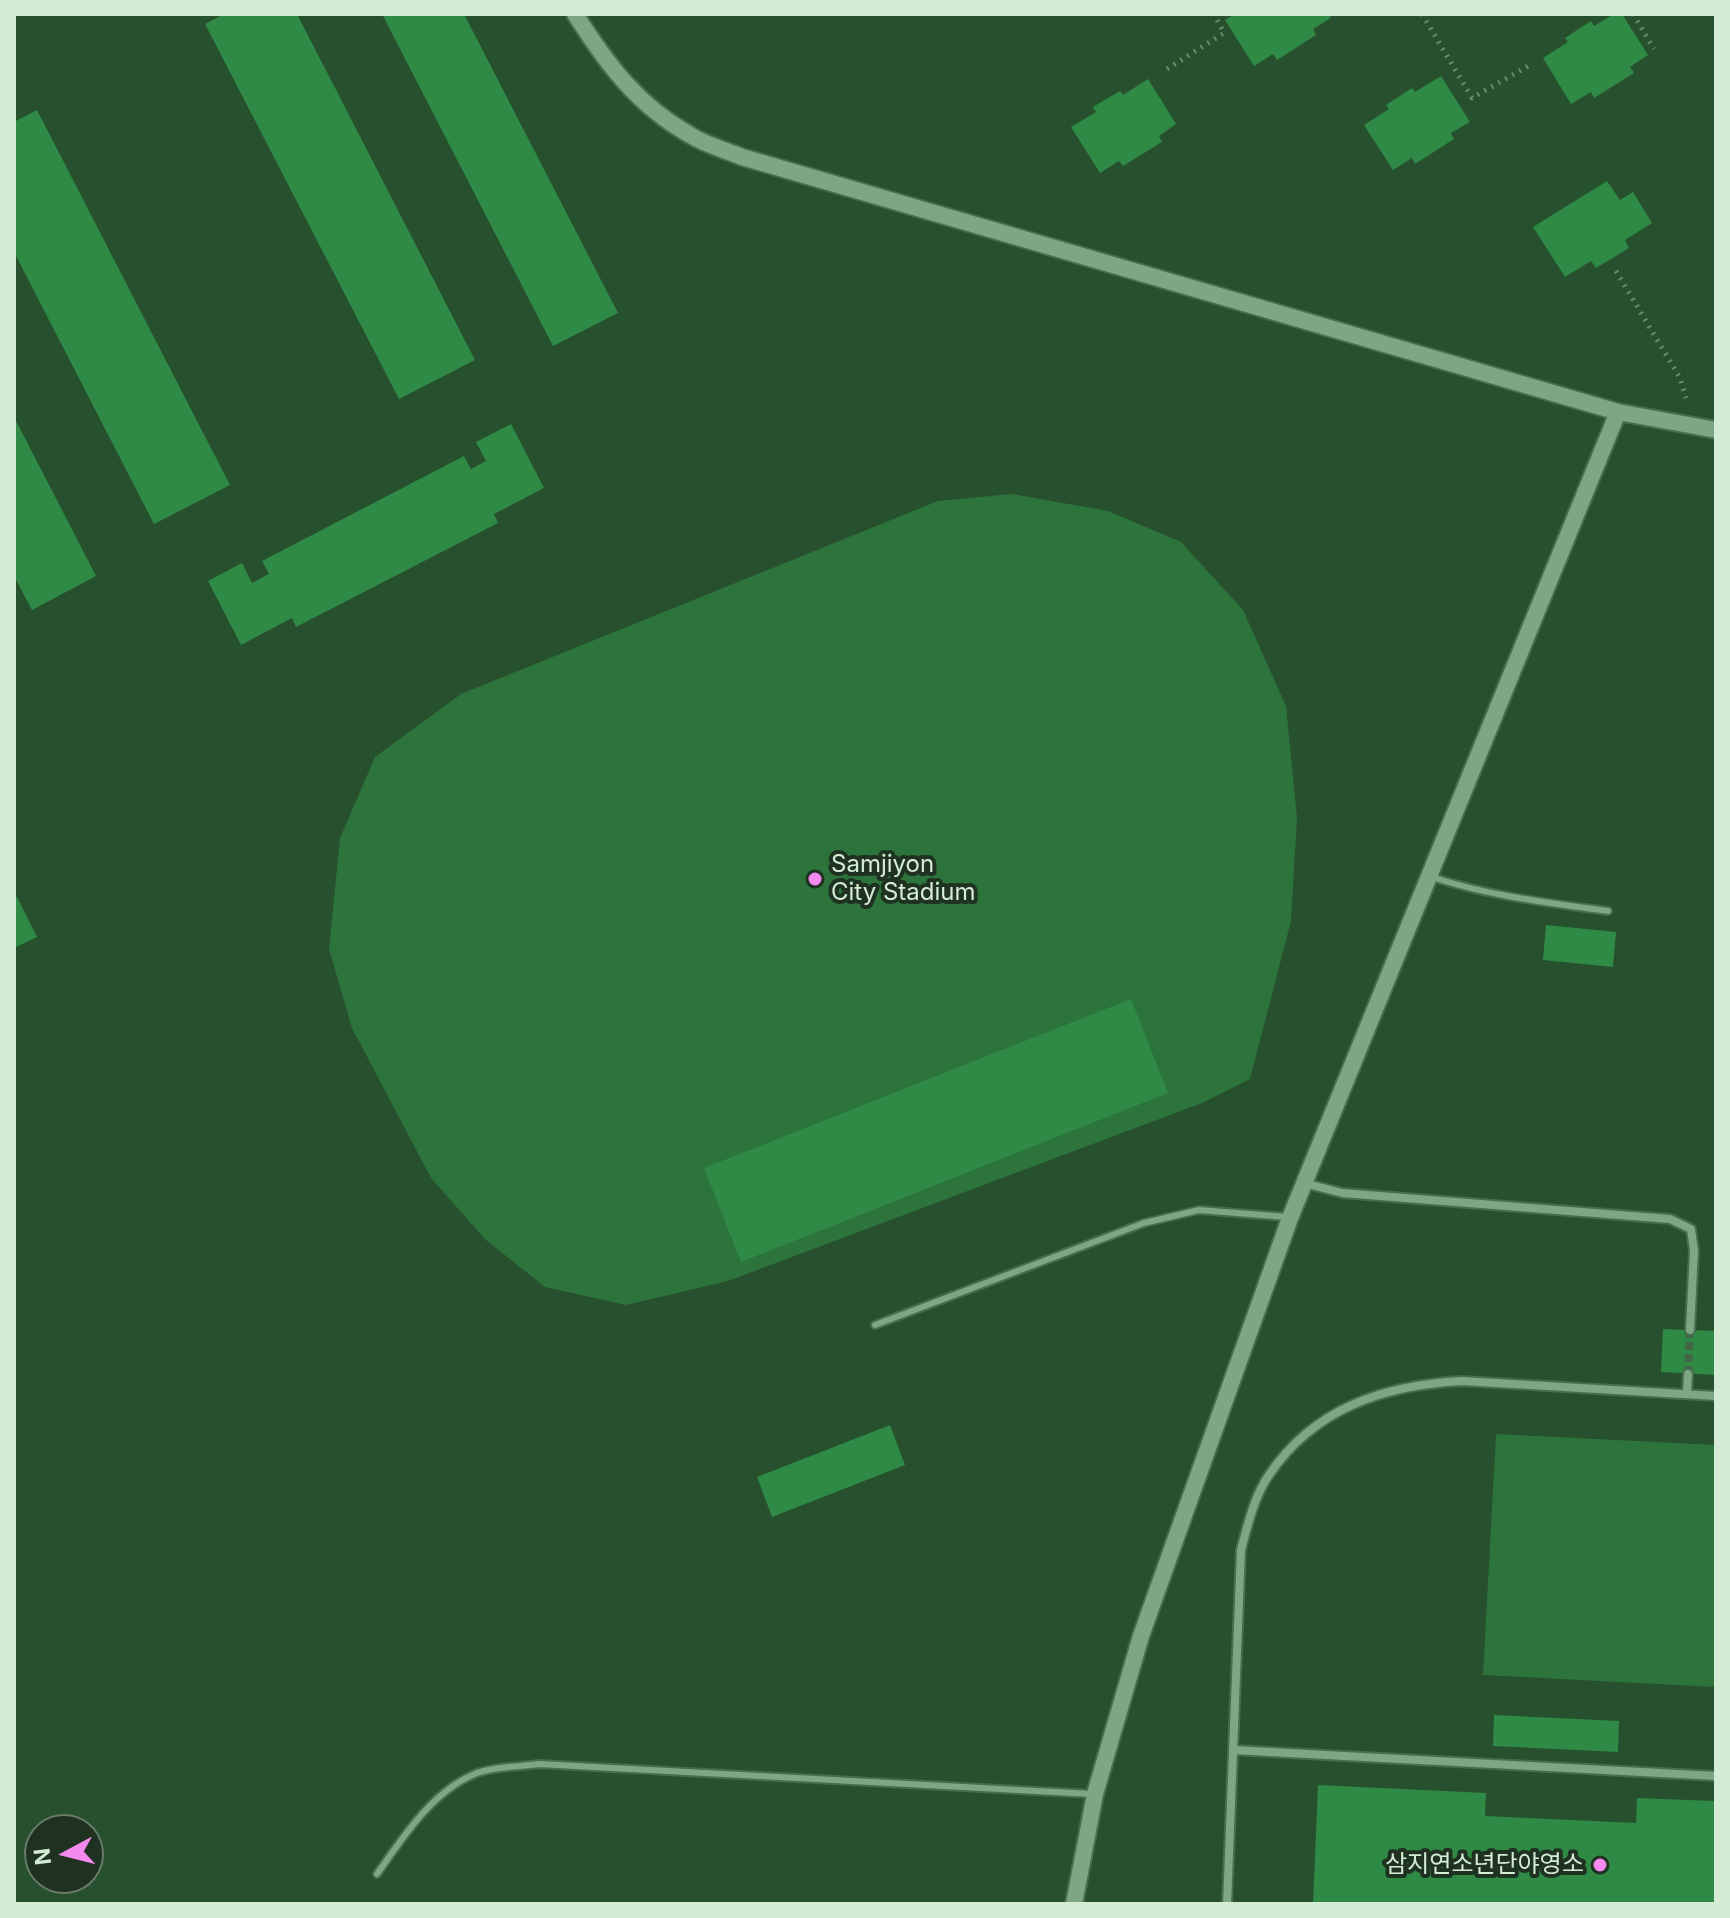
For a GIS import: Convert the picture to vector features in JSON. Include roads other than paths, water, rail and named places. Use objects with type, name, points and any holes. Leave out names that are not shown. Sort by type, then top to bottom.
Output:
[{"type":"street","points":[[575,14],[606,62],[652,109],[691,136],[742,157],[1618,412],[1716,430]]},
{"type":"street","points":[[1074,1904],[1095,1794],[1141,1636],[1290,1218],[1618,412]]},
{"type":"street","points":[[1303,1183],[1342,1193],[1670,1219],[1691,1229],[1694,1251],[1690,1330]]},
{"type":"street","points":[[1687,1394],[1688,1374]]},
{"type":"street","points":[[1227,1904],[1241,1550],[1253,1508],[1270,1474],[1298,1443],[1335,1412],[1382,1392],[1420,1383],[1462,1381],[1716,1396]]},
{"type":"street","points":[[1233,1750],[1716,1776]]},
{"type":"lane","points":[[1429,876],[1537,902],[1608,911]]},
{"type":"lane","points":[[875,1325],[1144,1223],[1199,1210],[1290,1218]]},
{"type":"lane","points":[[377,1874],[402,1838],[436,1799],[478,1773],[539,1764],[1095,1794]]},
{"type":"tunnel","points":[[1688,1374],[1690,1330]]},
{"type":"place","name":"Samjiyon City Stadium","points":[[815,879]]},
{"type":"place","name":"삼지연소년단야영소","points":[[1600,1865]]}]
